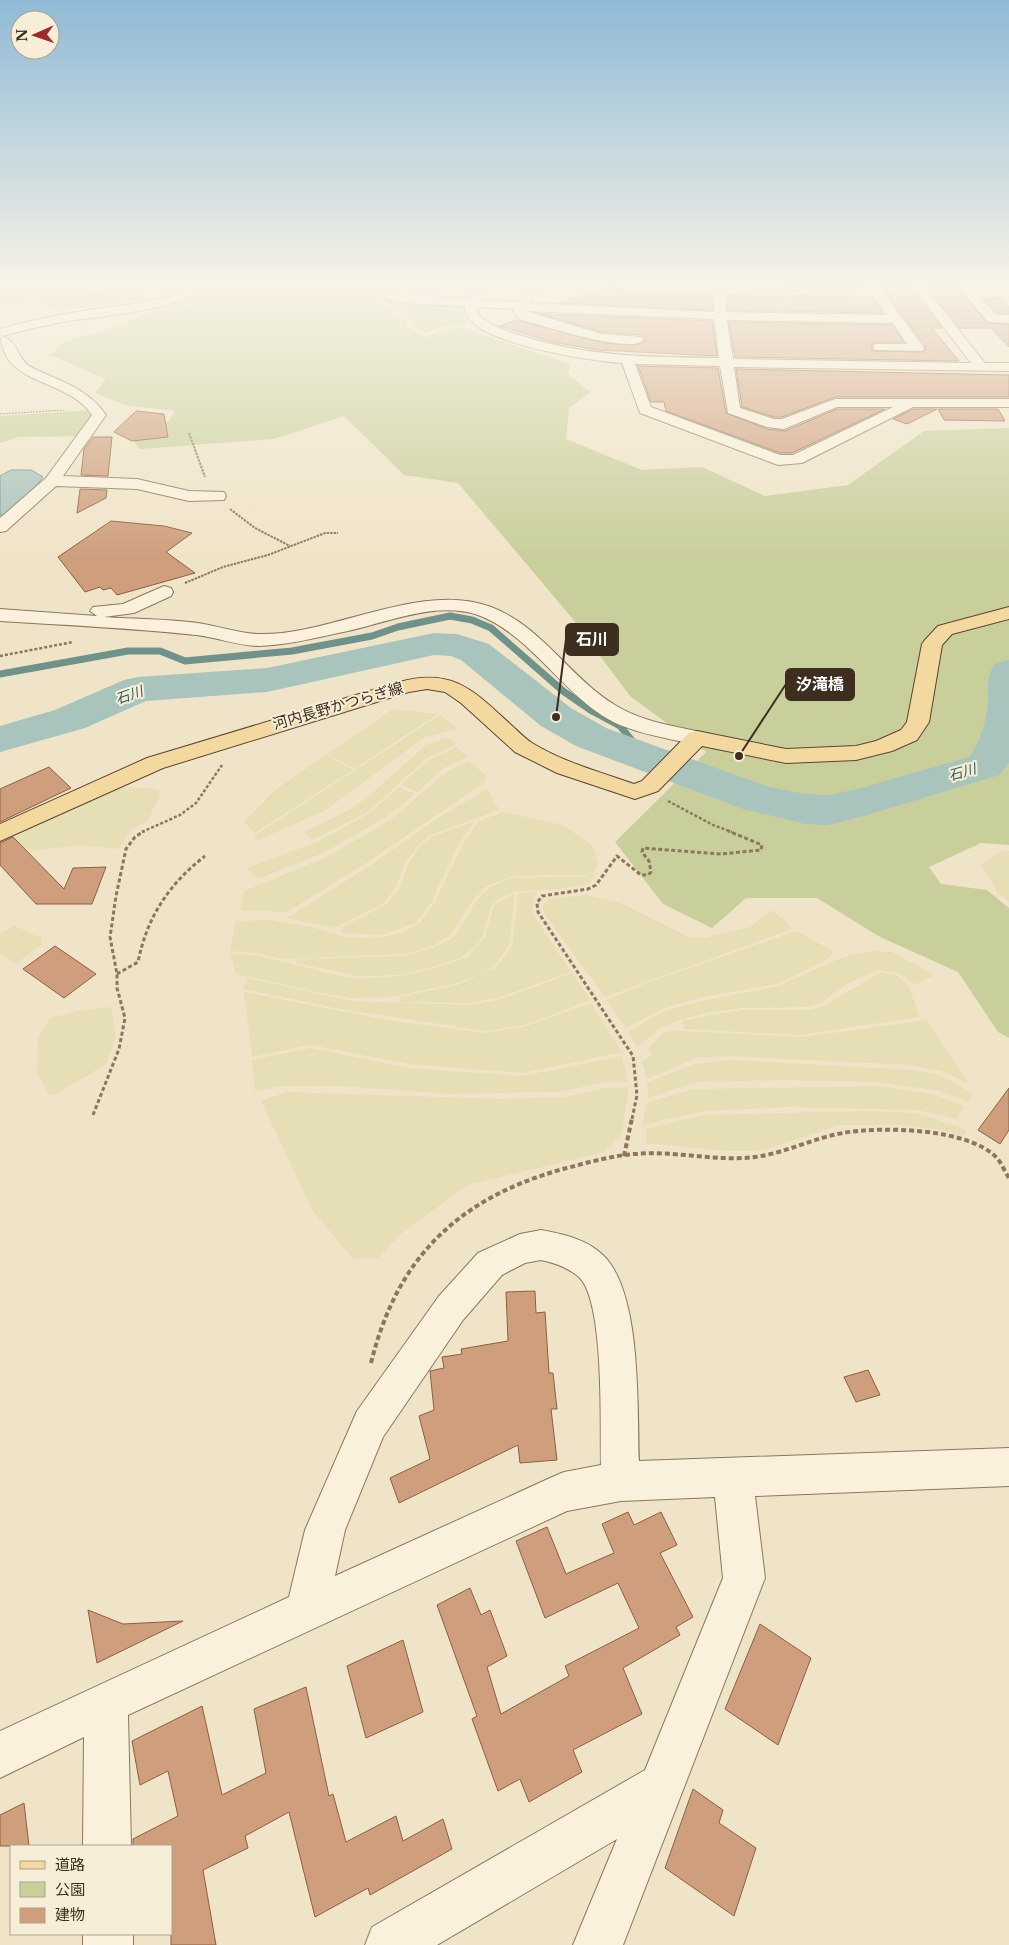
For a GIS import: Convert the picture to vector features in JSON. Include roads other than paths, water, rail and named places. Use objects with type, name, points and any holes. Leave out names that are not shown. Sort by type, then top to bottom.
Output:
[{"type":"main road","points":[[695,741],[786,756],[856,753],[884,746],[909,735],[918,722],[932,644],[944,630],[1009,613]]},
{"type":"main road","name":"河内長野かつらぎ線","points":[[0,833],[155,763],[380,692],[427,683],[450,687],[468,698],[523,747],[565,768],[635,792],[645,788],[695,741]]},
{"type":"street","points":[[0,527],[52,481],[99,415],[94,406],[77,392],[38,377]]},
{"type":"street","points":[[633,377],[645,410],[778,460],[796,460],[911,404]]},
{"type":"street","points":[[729,377],[733,410],[772,424],[784,424],[835,403],[1009,403]]},
{"type":"street","points":[[822,377],[835,403]]},
{"type":"street","points":[[52,481],[137,484],[189,496],[218,496]]},
{"type":"street","points":[[0,615],[37,611],[62,613],[127,609],[164,592]]},
{"type":"street","points":[[0,605],[99,622],[197,629],[257,640],[289,637],[428,606],[447,605],[478,608],[503,619],[523,634],[580,689],[608,710],[639,723],[695,741]]},
{"type":"street","points":[[306,1610],[325,1530],[370,1424],[451,1308],[490,1264],[520,1249],[540,1245],[567,1250],[592,1267],[606,1291],[616,1330],[621,1481]]},
{"type":"street","points":[[0,1756],[106,1703],[564,1492],[621,1481],[1009,1467]]},
{"type":"street","points":[[598,1945],[744,1578],[733,1477]]},
{"type":"street","points":[[106,1703],[108,1845]]},
{"type":"street","points":[[390,1945],[660,1788]]},
{"type":"water","points":[[11,470],[31,470],[43,477],[29,495],[7,516],[0,515],[0,476]]},
{"type":"waterway","points":[[0,674],[128,651],[160,651],[185,661],[292,651],[372,636],[398,627],[450,616],[472,620],[491,628],[563,691],[592,711],[620,726],[647,759]]},
{"type":"waterway","name":"石川","points":[[0,739],[70,719],[138,689],[267,680],[434,644],[457,645],[475,652],[556,717],[591,737],[759,799],[805,809],[828,810],[864,802],[984,766],[998,749],[1008,703],[1007,676],[1009,672]]},
{"type":"place","name":"石川","points":[[556,717]]},
{"type":"place","name":"汐滝橋","points":[[739,756]]}]
